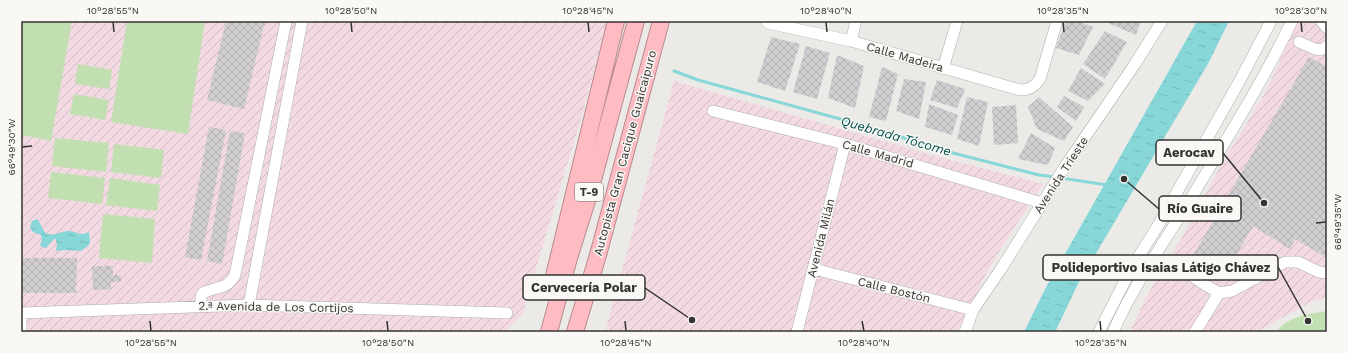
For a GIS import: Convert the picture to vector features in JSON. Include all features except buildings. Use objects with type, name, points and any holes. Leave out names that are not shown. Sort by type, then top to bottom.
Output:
[{"type":"highway","points":[[545,332],[554,274],[616,21]]},
{"type":"highway","name":"Autopista Gran Cacique Guaicaipuro","points":[[549,332],[569,258],[590,191],[636,21]]},
{"type":"highway","name":"Autopista Gran Cacique Guaicaipuro","points":[[575,332],[600,247],[646,71],[661,21]]},
{"type":"highway","points":[[646,71],[662,51],[672,21]]},
{"type":"street","points":[[201,306],[201,296],[203,293],[224,286],[231,282],[235,275],[286,21]]},
{"type":"street","points":[[249,305],[302,21]]},
{"type":"street","name":"Calle Madeira","points":[[766,21],[768,23],[851,41],[943,69],[1020,90],[1031,88],[1036,85],[1040,79],[1057,21]]},
{"type":"street","points":[[851,41],[856,21]]},
{"type":"street","points":[[943,69],[957,21]]},
{"type":"street","name":"Avenida Trieste","points":[[965,332],[974,310],[1066,165],[1133,67],[1162,21]]},
{"type":"street","points":[[1100,332],[1129,273],[1159,224],[1228,102],[1271,21]]},
{"type":"street","points":[[1113,332],[1146,270],[1242,116],[1292,21]]},
{"type":"street","points":[[1321,21],[1327,28]]},
{"type":"street","points":[[1299,42],[1321,50],[1325,49],[1327,46]]},
{"type":"street","name":"Calle Madrid","points":[[713,111],[845,144],[1042,203]]},
{"type":"street","name":"Avenida Milán","points":[[797,332],[845,144]]},
{"type":"street","points":[[1175,264],[1219,293],[1232,291],[1285,262],[1298,262],[1319,272],[1327,273]]},
{"type":"street","name":"Calle Bostón","points":[[814,269],[974,310]]},
{"type":"street","points":[[1195,332],[1219,293]]},
{"type":"street","name":"2.ª Avenida de Los Cortijos","points":[[21,313],[249,305],[507,313]]},
{"type":"street","points":[[21,313],[21,332]]},
{"type":"shaded area","points":[[21,21],[607,21],[581,119],[522,315],[504,332],[21,332]]},
{"type":"shaded area","points":[[1298,21],[1327,21],[1327,297],[1309,303],[1256,332],[1130,332],[1146,297],[1181,239],[1220,167],[1264,95]]},
{"type":"shaded area","points":[[674,81],[925,153],[1043,184],[987,272],[957,332],[605,332]]},
{"type":"green space","points":[[21,21],[72,21],[51,141],[21,135]]},
{"type":"green space","points":[[127,21],[205,21],[188,134],[111,122]]},
{"type":"green space","points":[[78,64],[112,70],[109,89],[75,84]]},
{"type":"green space","points":[[74,94],[109,100],[105,120],[70,114]]},
{"type":"green space","points":[[55,138],[109,143],[106,172],[52,166]]},
{"type":"green space","points":[[114,144],[164,150],[161,178],[111,172]]},
{"type":"green space","points":[[51,172],[105,178],[102,204],[48,198]]},
{"type":"green space","points":[[110,178],[160,185],[157,211],[106,205]]},
{"type":"green space","points":[[103,214],[155,219],[152,263],[99,258]]},
{"type":"green space","points":[[1327,311],[1327,332],[1276,332],[1287,322],[1293,319]]},
{"type":"water","points":[[1197,21],[1229,21],[1209,62],[1078,284],[1055,332],[1024,332],[1044,291]]},
{"type":"water","points":[[37,219],[45,232],[49,234],[65,231],[73,231],[79,234],[89,232],[89,245],[81,251],[56,251],[57,244],[55,238],[46,248],[42,247],[40,245],[42,240],[41,235],[33,232],[30,227],[32,221]]},
{"type":"waterway","name":"Quebrada Tócome","points":[[674,71],[698,80],[862,125],[953,153],[1039,175],[1055,177]]},
{"type":"waterway","name":"Quebrada Tócome","points":[[1061,178],[1107,185]]},
{"type":"place","name":"Río Guaire","points":[[1124,179]]},
{"type":"place","name":"Aerocav","points":[[1264,203]]},
{"type":"place","name":"Cervecería Polar","points":[[692,320]]},
{"type":"place","name":"Polideportivo Isaias Látigo Chávez","points":[[1308,321]]}]
